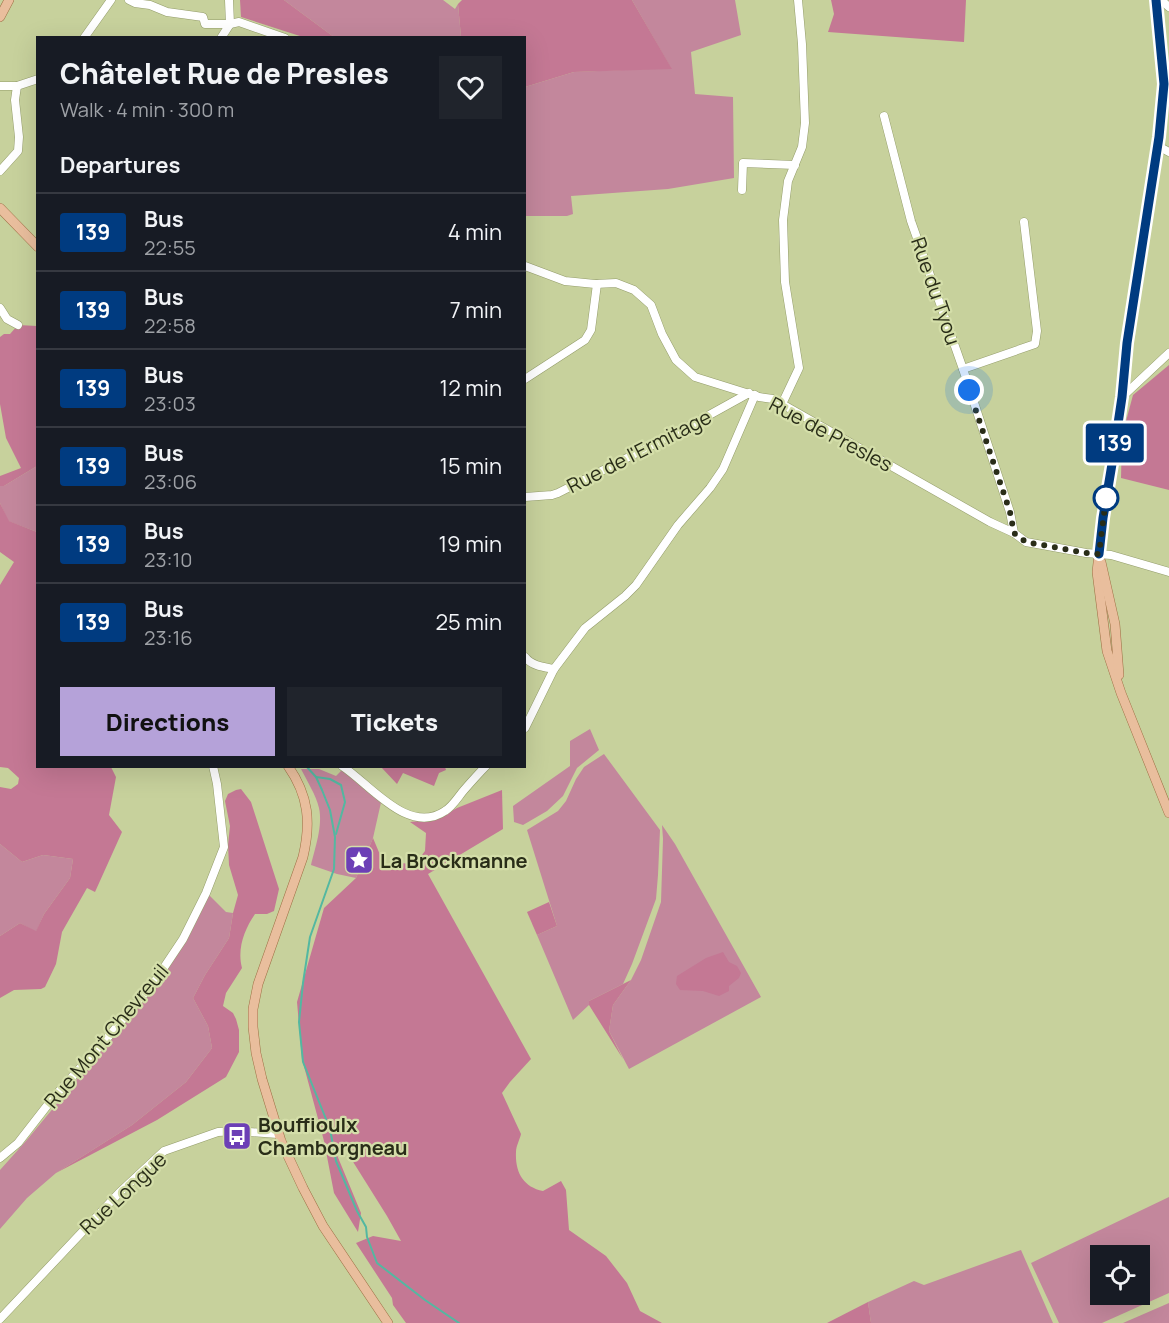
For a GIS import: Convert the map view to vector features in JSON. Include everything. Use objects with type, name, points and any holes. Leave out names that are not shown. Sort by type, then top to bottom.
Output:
[{"type":"main road","points":[[0,17],[9,0]]},
{"type":"main road","points":[[1156,0],[1164,84],[1162,103],[1164,136],[1158,146],[1127,343],[1122,397],[1097,572],[1104,592],[1121,693],[1169,813]]},
{"type":"main road","points":[[0,208],[36,245]]},
{"type":"main road","points":[[289,768],[301,790],[307,811],[308,838],[258,984],[253,1009],[256,1053],[278,1134],[303,1188],[323,1226],[388,1323]]},
{"type":"street","points":[[85,36],[111,0]]},
{"type":"street","points":[[129,0],[135,3],[152,3],[167,12],[202,17],[205,24],[239,22],[279,36]]},
{"type":"street","points":[[222,36],[230,24],[229,0]]},
{"type":"street","points":[[782,405],[799,368],[785,282],[783,220],[788,181],[802,147],[805,123],[798,0]]},
{"type":"street","points":[[1161,0],[1169,6]]},
{"type":"street","points":[[0,86],[16,86],[36,80]]},
{"type":"street","points":[[0,171],[18,151],[16,86]]},
{"type":"street","points":[[1162,103],[1169,114]]},
{"type":"street","name":"Rue du Tyou","points":[[884,116],[911,221],[963,369],[1010,512],[1014,533]]},
{"type":"street","points":[[1158,146],[1169,152]]},
{"type":"street","points":[[741,190],[743,163],[795,165]]},
{"type":"street","points":[[963,369],[1035,344],[1037,331],[1023,222]]},
{"type":"street","name":"Rue de Presles","points":[[526,266],[565,281],[616,283],[634,290],[651,305],[662,334],[676,360],[694,377],[773,399],[990,522],[1014,533],[1026,542],[1086,553],[1111,555],[1169,572]]},
{"type":"street","points":[[526,378],[585,340],[591,330],[597,284]]},
{"type":"street","points":[[0,308],[7,319],[18,325]]},
{"type":"street","points":[[1122,397],[1169,352]]},
{"type":"street","points":[[1124,379],[1136,384]]},
{"type":"street","points":[[526,726],[554,669],[585,628],[636,585],[678,525],[723,469],[752,394]]},
{"type":"street","name":"Rue de l'Ermitage","points":[[526,497],[552,495],[752,394]]},
{"type":"street","points":[[526,658],[538,667],[554,669]]},
{"type":"street","name":"Rue Mont Chevreuil","points":[[0,1158],[18,1143],[53,1098],[149,988],[183,939],[206,893],[224,847],[213,768]]},
{"type":"street","points":[[344,768],[397,810],[425,817],[435,816],[445,811],[484,768]]},
{"type":"street","name":"Rue Longue","points":[[0,1319],[119,1193],[164,1151],[218,1131],[278,1134]]},
{"type":"shaded area","points":[[240,0],[284,0],[333,36],[300,36],[241,17]]},
{"type":"shaded area","points":[[284,0],[443,0],[455,9],[458,4],[461,36],[333,36]]},
{"type":"shaded area","points":[[462,0],[632,0],[672,69],[574,72],[526,87],[526,36],[461,36],[458,4]]},
{"type":"shaded area","points":[[632,0],[735,0],[741,35],[691,52],[695,94],[733,97],[734,178],[668,189],[571,196],[573,214],[526,216],[526,87],[574,72],[671,68]]},
{"type":"shaded area","points":[[831,0],[966,0],[964,42],[828,32],[834,14]]},
{"type":"shaded area","points":[[18,325],[36,326],[36,467],[4,486],[0,486],[0,476],[21,468],[6,438],[0,404],[0,337],[10,334]]},
{"type":"shaded area","points":[[1169,365],[1169,490],[1121,478],[1122,436],[1133,395]]},
{"type":"shaded area","points":[[36,467],[36,532],[8,521],[0,503],[0,486],[4,486]]},
{"type":"shaded area","points":[[0,503],[9,521],[36,532],[36,768],[112,768],[116,777],[109,815],[122,832],[95,892],[87,888],[62,932],[56,964],[45,987],[14,990],[0,998],[0,936],[20,923],[36,931],[44,914],[70,878],[73,859],[43,855],[22,862],[0,844],[0,787],[11,789],[18,784],[19,778],[8,768],[0,767],[0,585],[14,562],[0,552]]},
{"type":"shaded area","points":[[590,729],[599,750],[577,768],[563,796],[547,811],[523,825],[514,822],[513,806],[570,766],[570,741]]},
{"type":"shaded area","points":[[604,754],[660,830],[656,899],[623,984],[589,1001],[589,1005],[573,1020],[537,935],[557,926],[527,830],[558,811],[566,801],[584,767]]},
{"type":"shaded area","points":[[344,768],[382,798],[373,838],[356,878],[311,865],[318,837],[320,815],[316,798],[301,769],[319,769],[336,776]]},
{"type":"shaded area","points":[[382,768],[445,768],[446,770],[439,773],[434,786],[403,773],[397,784]]},
{"type":"shaded area","points":[[241,789],[251,802],[279,889],[274,911],[267,914],[255,914],[248,927],[242,940],[240,954],[242,968],[226,993],[223,1006],[233,1013],[236,1019],[239,1030],[239,1052],[226,1077],[157,1120],[56,1173],[132,1125],[186,1082],[212,1048],[208,1026],[193,998],[229,938],[238,895],[229,865],[230,826],[225,801],[228,794]]},
{"type":"shaded area","points":[[502,790],[503,829],[428,874],[531,1059],[502,1093],[521,1134],[516,1159],[522,1178],[530,1186],[543,1191],[561,1181],[566,1190],[569,1230],[606,1256],[627,1283],[640,1311],[662,1323],[406,1323],[356,1243],[373,1236],[401,1241],[345,1149],[337,1155],[361,1213],[358,1232],[334,1193],[324,1141],[302,1059],[297,1002],[324,908],[356,878],[373,838],[386,869],[399,863],[415,864],[425,851],[426,833],[410,822],[437,819],[457,808]]},
{"type":"shaded area","points":[[662,825],[761,997],[629,1069],[609,1031],[613,1005],[631,980],[641,960],[661,902]]},
{"type":"shaded area","points":[[0,844],[22,862],[43,855],[73,859],[70,878],[44,914],[36,932],[20,923],[0,936]]},
{"type":"shaded area","points":[[209,895],[226,912],[233,913],[229,938],[193,998],[208,1026],[212,1048],[186,1082],[132,1125],[56,1173],[27,1198],[0,1229],[0,1170],[166,972]]},
{"type":"shaded area","points":[[549,902],[557,926],[537,935],[527,912]]},
{"type":"shaded area","points":[[723,952],[729,962],[737,966],[741,973],[739,978],[729,986],[729,991],[719,996],[703,991],[680,990],[676,984],[677,976],[706,958]]},
{"type":"shaded area","points":[[631,980],[613,1005],[609,1031],[623,1059],[589,1005],[589,1001]]},
{"type":"shaded area","points":[[1169,1197],[1169,1293],[1150,1302],[1150,1245],[1090,1245],[1090,1305],[1142,1305],[1102,1323],[1059,1323],[1031,1263]]},
{"type":"shaded area","points":[[1021,1250],[1053,1323],[871,1323],[868,1302],[914,1281],[924,1285]]},
{"type":"shaded area","points":[[868,1302],[871,1323],[827,1323]]},
{"type":"shaded area","points":[[1169,1303],[1169,1323],[1123,1323]]},
{"type":"waterway","points":[[308,768],[316,777],[330,810],[335,837],[334,869],[310,937],[303,983],[299,1022],[303,1062],[330,1129],[336,1161],[366,1227],[367,1237],[377,1263],[459,1323]]},
{"type":"waterway","points":[[316,777],[330,779],[341,785],[345,802],[336,834]]},
{"type":"bus line","name":"139","points":[[1099,554],[1122,397],[1127,343],[1159,137],[1164,84],[1156,0]]},
{"type":"place","name":"La Brockmanne","points":[[359,860]]},
{"type":"place","name":"Bouffioulx Chamborgneau","points":[[237,1136]]},
{"type":"route","points":[[969,390],[1010,512],[1014,533],[1026,542],[1099,554],[1106,498]]}]
